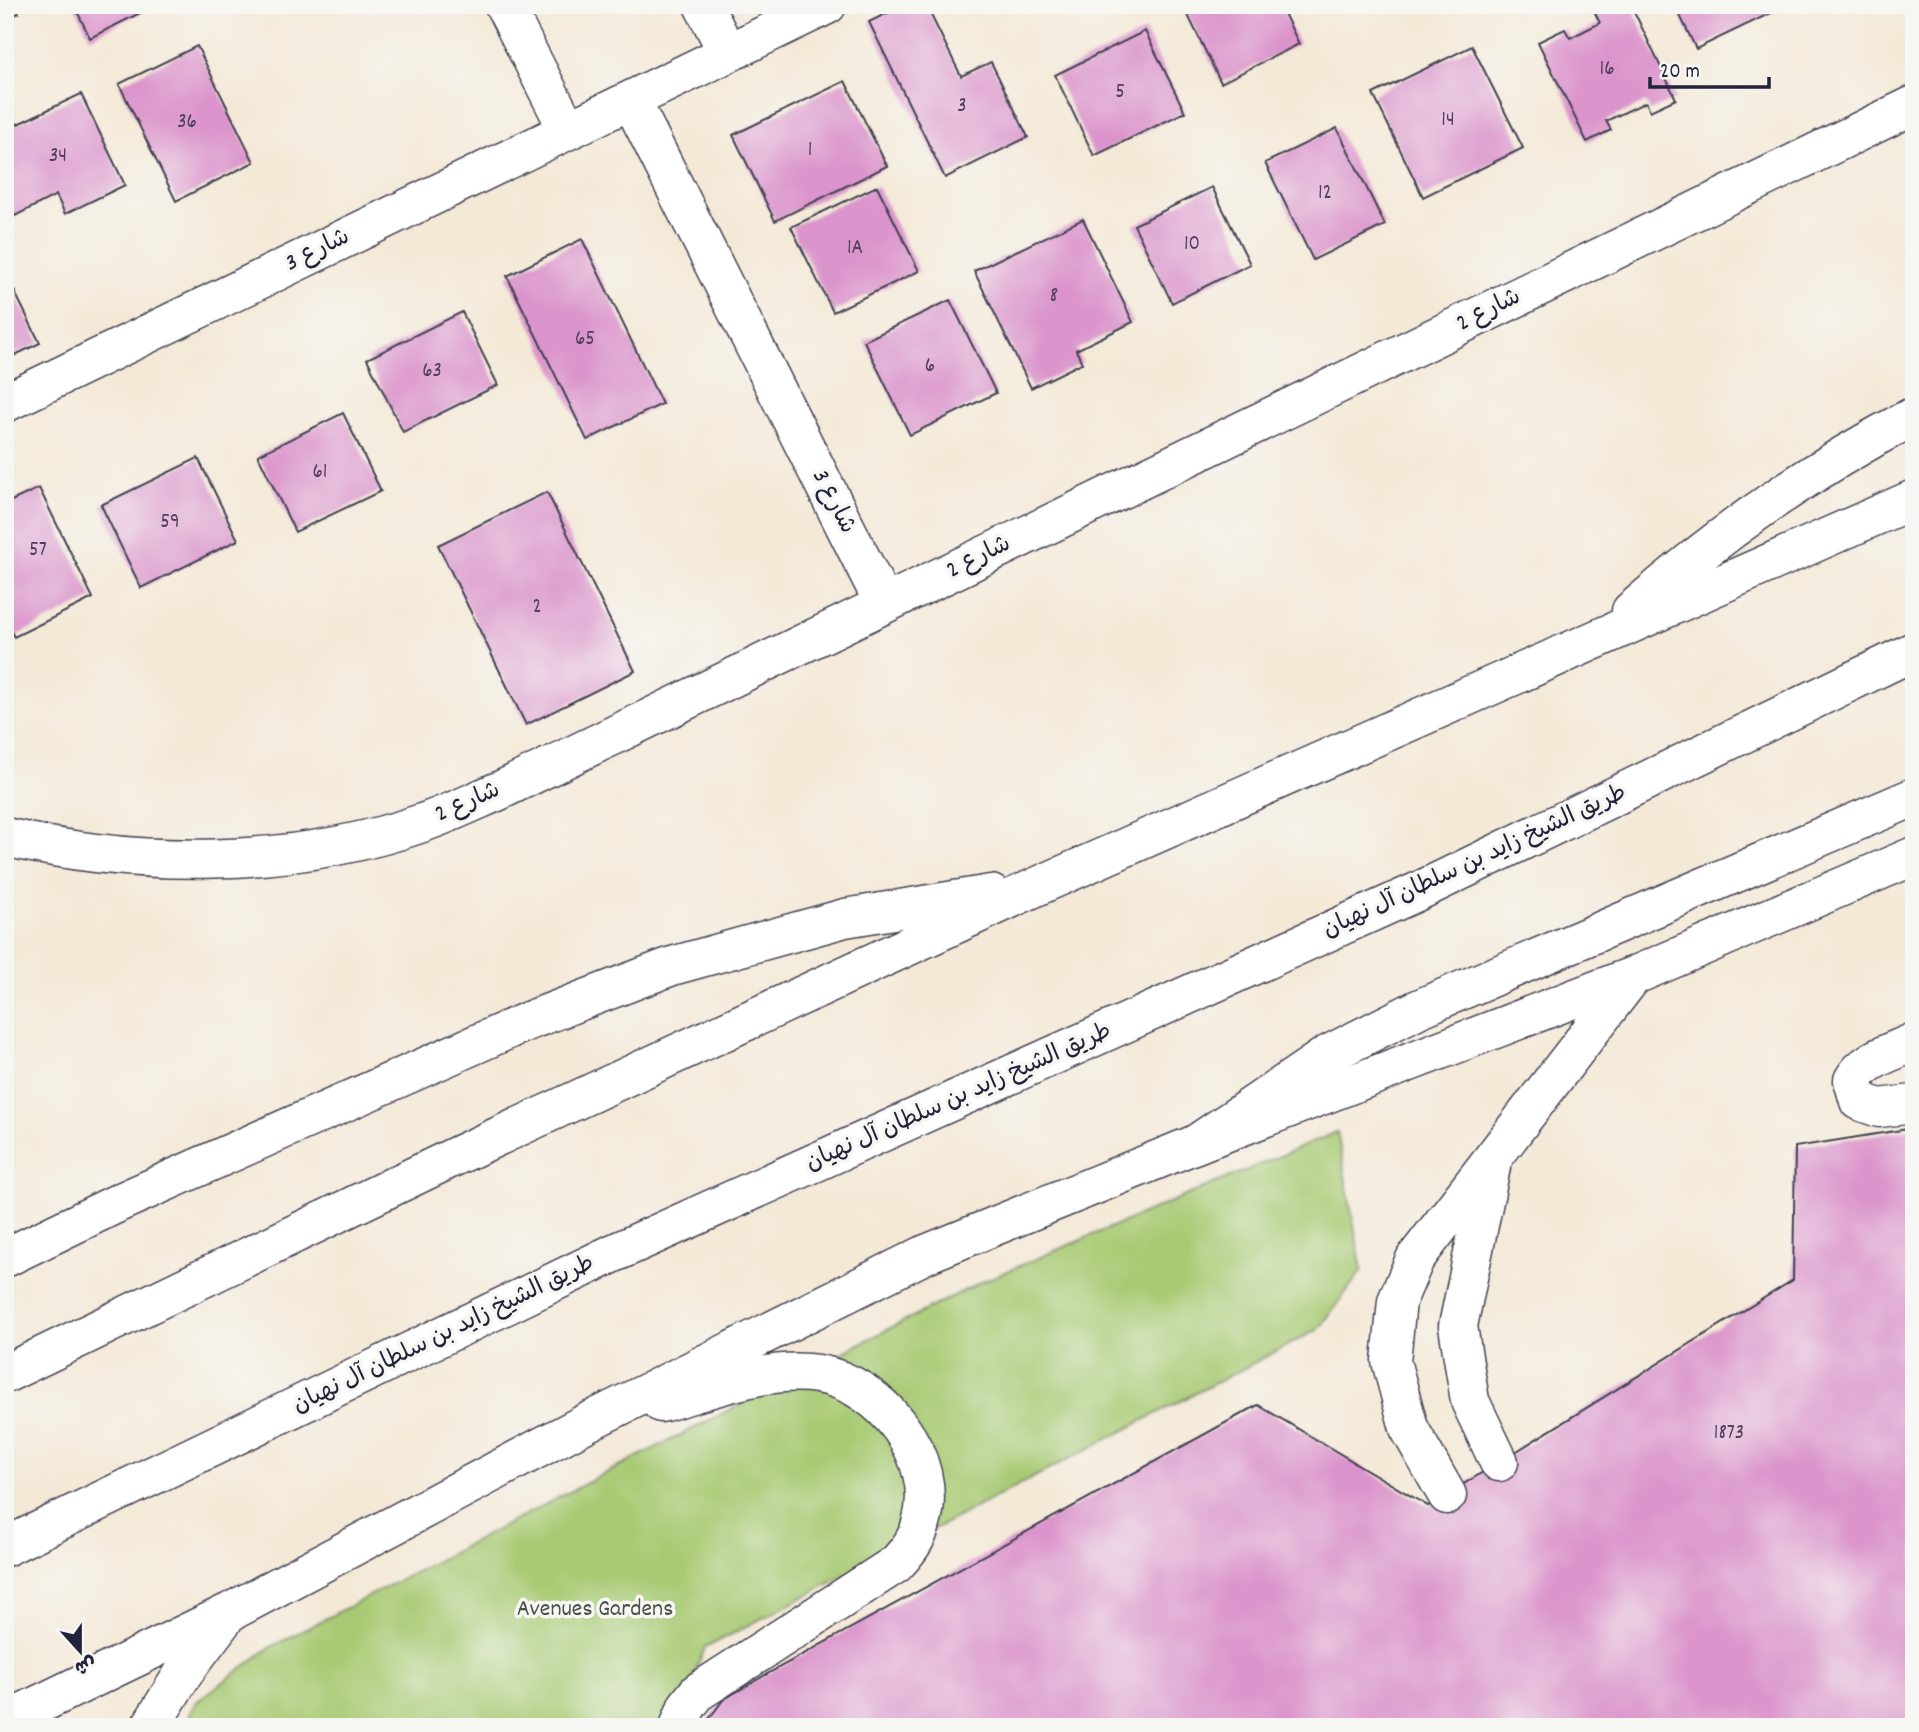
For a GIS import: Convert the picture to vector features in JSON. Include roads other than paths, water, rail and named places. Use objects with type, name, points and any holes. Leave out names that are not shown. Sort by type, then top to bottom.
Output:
[{"type":"main road","points":[[504,5],[568,130]]},
{"type":"main road","points":[[703,5],[728,53]]},
{"type":"main road","name":"شارع 3","points":[[5,403],[827,5]]},
{"type":"main road","name":"شارع 3","points":[[631,100],[884,604]]},
{"type":"main road","name":"شارع 2","points":[[5,836],[113,855],[195,859],[268,855],[346,842],[421,824],[501,790],[1914,105]]},
{"type":"main road","points":[[1603,635],[1696,554],[1773,498],[1850,450],[1914,416]]},
{"type":"main road","points":[[5,1374],[471,1149],[1038,886],[1914,499]]},
{"type":"main road","name":"طريق الشيخ زايد بن سلطان آل نهيان","points":[[5,1547],[614,1253],[1419,891],[1914,651]]},
{"type":"main road","points":[[1196,1144],[1326,1055],[1418,1009],[1914,797]]},
{"type":"main road","points":[[5,1721],[230,1612],[587,1422],[926,1254],[1196,1144],[1633,976],[1914,856]]},
{"type":"main road","points":[[1873,873],[1914,874]]},
{"type":"main road","points":[[5,1258],[118,1203],[516,1026],[672,966],[845,918],[1038,886]]},
{"type":"main road","points":[[1447,1494],[1409,1427],[1391,1361],[1397,1301],[1415,1259],[1633,976]]},
{"type":"main road","points":[[1914,1042],[1867,1064],[1853,1080],[1859,1101],[1868,1107],[1914,1104]]},
{"type":"main road","points":[[1494,1156],[1466,1274],[1458,1326],[1470,1401],[1499,1462]]},
{"type":"main road","points":[[587,1422],[761,1377],[789,1372],[818,1374],[845,1381],[892,1414],[923,1476],[926,1500],[922,1524],[912,1546],[896,1564],[698,1692],[687,1706],[679,1727]]},
{"type":"main road","points":[[149,1727],[184,1672],[230,1612]]},
{"type":"park label","name":"Avenues Gardens","points":[[595,1610]]}]
